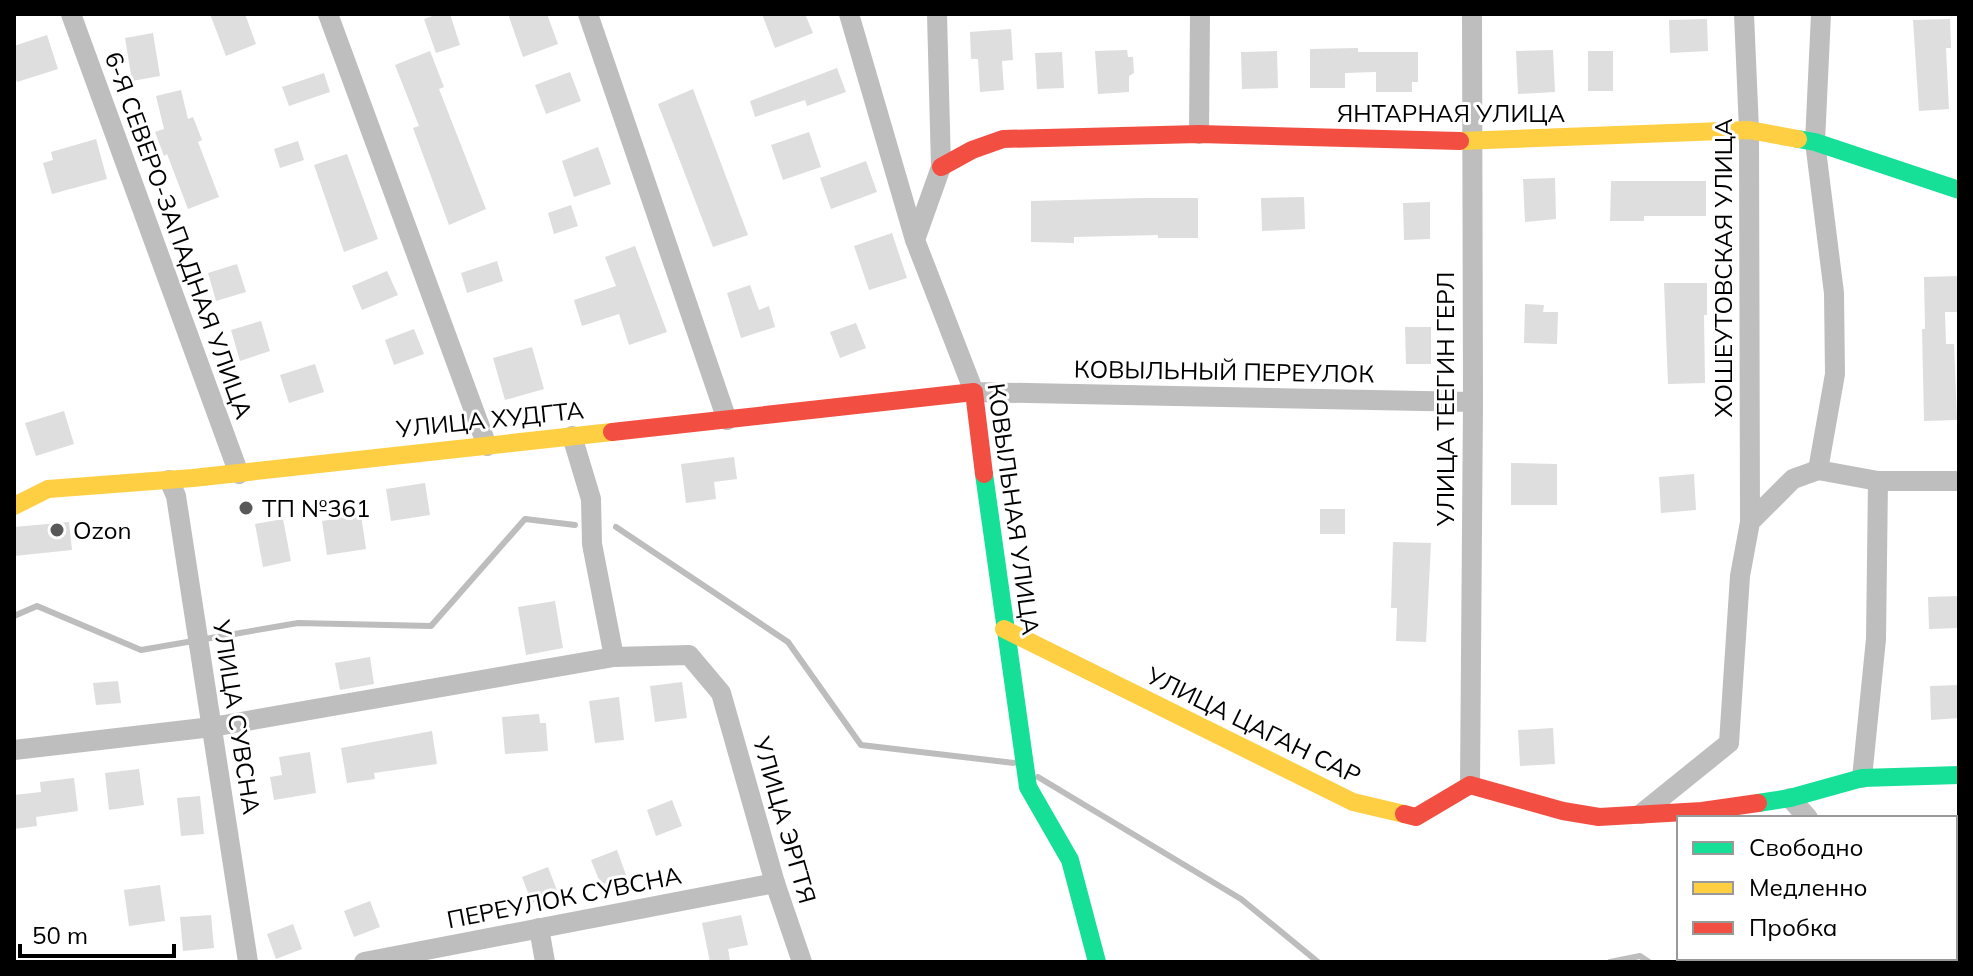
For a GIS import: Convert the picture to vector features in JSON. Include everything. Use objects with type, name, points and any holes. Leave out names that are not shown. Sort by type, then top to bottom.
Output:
[{"type":"street","name":"6-Я СЕВЕРО-ЗАПАДНАЯ УЛИЦА","points":[[71,14],[239,474]]},
{"type":"street","points":[[328,14],[487,446]]},
{"type":"street","points":[[588,14],[727,420]]},
{"type":"street","name":"КОВЫЛЬНАЯ УЛИЦА","points":[[849,14],[915,240],[974,392],[1028,787],[1070,860],[1097,962]]},
{"type":"street","points":[[915,240],[941,167],[937,14]]},
{"type":"street","points":[[1199,134],[1200,14]]},
{"type":"street","name":"УЛИЦА ТЕЕГИН ГЕРЛ","points":[[1470,785],[1472,14]]},
{"type":"street","name":"ХОШЕУТОВСКАЯ УЛИЦА","points":[[1641,814],[1729,743],[1740,576],[1750,522],[1749,130],[1744,14]]},
{"type":"street","points":[[1818,470],[1835,374],[1834,293],[1815,142],[1821,14]]},
{"type":"street","name":"ЯНТАРНАЯ УЛИЦА","points":[[941,167],[972,150],[1003,139],[1199,134],[1470,141],[1749,130],[1815,142],[1959,190]]},
{"type":"street","name":"УЛИЦА ХУДГТА","points":[[14,506],[48,489],[239,474],[974,392]]},
{"type":"street","name":"КОВЫЛЬНЫЙ ПЕРЕУЛОК","points":[[974,392],[1473,402]]},
{"type":"street","points":[[14,750],[212,727],[614,657],[592,544],[591,499],[572,436]]},
{"type":"street","points":[[1750,522],[1793,479],[1818,470],[1878,481],[1959,481]]},
{"type":"street","name":"УЛИЦА СУВСНА","points":[[169,480],[176,496],[248,962]]},
{"type":"street","points":[[1862,778],[1876,639],[1878,481]]},
{"type":"street","name":"УЛИЦА ЦАГАН САР","points":[[1004,629],[1353,802],[1416,817],[1470,785]]},
{"type":"street","name":"УЛИЦА ЭРГТЯ","points":[[614,657],[689,655],[721,693],[775,883],[802,962]]},
{"type":"street","points":[[1470,785],[1563,811],[1599,817],[1702,811],[1790,798],[1862,778],[1959,775]]},
{"type":"street","points":[[1790,798],[1806,816]]},
{"type":"street","name":"ПЕРЕУЛОК СУВСНА","points":[[364,962],[775,883]]},
{"type":"street","points":[[539,928],[545,962]]},
{"type":"building","points":[[210,14],[245,14],[256,44],[226,56]]},
{"type":"building","points":[[450,14],[460,45],[436,53],[424,19]]},
{"type":"building","points":[[508,14],[547,14],[558,44],[523,57]]},
{"type":"building","points":[[762,14],[805,14],[813,33],[775,48]]},
{"type":"building","points":[[1707,19],[1708,51],[1670,53],[1669,20]]},
{"type":"building","points":[[1950,19],[1951,48],[1946,48],[1949,109],[1919,111],[1913,20]]},
{"type":"building","points":[[1011,29],[1013,60],[1002,61],[1004,90],[980,92],[978,59],[971,59],[970,32]]},
{"type":"building","points":[[153,33],[160,76],[132,81],[125,38]]},
{"type":"building","points":[[47,35],[58,69],[17,82],[14,46]]},
{"type":"building","points":[[1358,48],[1358,52],[1418,52],[1418,82],[1412,82],[1412,92],[1376,92],[1376,72],[1345,73],[1345,88],[1310,88],[1310,49]]},
{"type":"building","points":[[1127,50],[1128,57],[1133,57],[1134,73],[1129,76],[1129,92],[1098,94],[1095,51]]},
{"type":"building","points":[[1553,50],[1555,92],[1518,94],[1516,51]]},
{"type":"building","points":[[430,51],[444,87],[439,89],[486,209],[449,225],[413,128],[419,126],[395,65]]},
{"type":"building","points":[[1277,51],[1278,88],[1242,89],[1241,52]]},
{"type":"building","points":[[1588,51],[1613,51],[1613,91],[1588,91]]},
{"type":"building","points":[[1062,52],[1064,88],[1037,89],[1035,53]]},
{"type":"building","points":[[837,68],[846,92],[807,106],[805,100],[755,117],[750,101]]},
{"type":"building","points":[[570,72],[581,101],[546,114],[535,85]]},
{"type":"building","points":[[324,73],[330,92],[289,106],[282,87]]},
{"type":"building","points":[[693,89],[748,235],[713,247],[658,104]]},
{"type":"building","points":[[181,90],[188,119],[193,117],[202,140],[198,142],[219,197],[188,209],[155,132],[164,129],[156,96]]},
{"type":"building","points":[[809,132],[821,167],[783,180],[771,145]]},
{"type":"building","points":[[96,139],[107,179],[52,194],[43,163],[53,160],[51,152]]},
{"type":"building","points":[[298,141],[304,160],[280,168],[274,149]]},
{"type":"building","points":[[598,147],[611,184],[574,197],[562,161]]},
{"type":"building","points":[[347,154],[378,239],[344,252],[314,165]]},
{"type":"building","points":[[866,161],[877,192],[831,209],[820,178]]},
{"type":"building","points":[[1555,178],[1556,219],[1525,222],[1523,179]]},
{"type":"building","points":[[1611,181],[1706,181],[1706,216],[1644,216],[1644,221],[1610,221]]},
{"type":"building","points":[[1304,197],[1305,229],[1262,231],[1261,198]]},
{"type":"building","points":[[1198,198],[1198,238],[1158,238],[1158,235],[1074,237],[1074,243],[1031,242],[1031,201]]},
{"type":"building","points":[[1430,202],[1430,239],[1404,240],[1403,203]]},
{"type":"building","points":[[571,205],[578,226],[554,234],[548,213]]},
{"type":"building","points":[[892,233],[907,278],[869,290],[854,246]]},
{"type":"building","points":[[635,246],[667,332],[629,345],[619,314],[582,326],[574,300],[616,286],[605,257]]},
{"type":"building","points":[[497,261],[503,281],[467,293],[461,273]]},
{"type":"building","points":[[237,264],[246,292],[216,301],[208,273]]},
{"type":"building","points":[[387,271],[398,295],[362,310],[352,286]]},
{"type":"building","points":[[1959,276],[1959,312],[1945,312],[1946,344],[1954,344],[1957,420],[1924,421],[1924,277]]},
{"type":"building","points":[[1664,283],[1707,283],[1705,383],[1668,384]]},
{"type":"building","points":[[750,285],[759,310],[769,306],[775,327],[741,338],[727,293]]},
{"type":"building","points":[[1525,304],[1544,305],[1543,312],[1558,312],[1557,344],[1524,343]]},
{"type":"building","points":[[261,321],[270,351],[240,361],[231,330]]},
{"type":"building","points":[[856,323],[866,348],[840,358],[830,332]]},
{"type":"building","points":[[1405,327],[1431,327],[1431,364],[1406,364]]},
{"type":"building","points":[[414,329],[424,354],[394,365],[385,340]]},
{"type":"building","points":[[532,347],[544,389],[505,400],[493,358]]},
{"type":"building","points":[[315,364],[324,392],[289,403],[280,375]]},
{"type":"building","points":[[64,411],[74,444],[36,456],[25,423]]},
{"type":"building","points":[[734,457],[737,479],[714,482],[716,499],[686,503],[681,464]]},
{"type":"building","points":[[1511,463],[1557,464],[1557,505],[1511,505]]},
{"type":"building","points":[[1694,474],[1696,510],[1661,513],[1659,477]]},
{"type":"building","points":[[425,483],[430,515],[391,521],[386,489]]},
{"type":"building","points":[[1320,509],[1345,509],[1345,534],[1320,534]]},
{"type":"building","points":[[361,515],[366,549],[327,555],[322,521]]},
{"type":"building","points":[[283,519],[291,561],[263,567],[255,524]]},
{"type":"building","points":[[69,522],[72,550],[14,556],[14,527]]},
{"type":"building","points":[[1393,542],[1431,543],[1426,642],[1396,641],[1397,608],[1391,608]]},
{"type":"building","points":[[1958,596],[1959,628],[1929,629],[1928,597]]},
{"type":"building","points":[[555,601],[563,648],[526,655],[518,607]]},
{"type":"building","points":[[370,657],[374,684],[340,690],[335,663]]},
{"type":"building","points":[[118,681],[121,703],[96,705],[93,683]]},
{"type":"building","points":[[682,682],[687,718],[655,722],[650,686]]},
{"type":"building","points":[[1959,685],[1959,718],[1931,720],[1930,686]]},
{"type":"building","points":[[619,697],[624,740],[595,743],[589,701]]},
{"type":"building","points":[[539,714],[540,723],[546,723],[548,751],[505,754],[502,717]]},
{"type":"building","points":[[1553,728],[1555,764],[1520,766],[1518,730]]},
{"type":"building","points":[[432,731],[437,764],[374,773],[375,779],[347,783],[341,748]]},
{"type":"building","points":[[310,752],[316,793],[274,800],[270,777],[282,775],[279,757]]},
{"type":"building","points":[[139,769],[144,805],[109,810],[105,773]]},
{"type":"building","points":[[74,778],[78,811],[36,817],[37,826],[14,829],[14,795],[41,792],[40,782]]},
{"type":"building","points":[[200,796],[204,834],[181,836],[177,798]]},
{"type":"building","points":[[672,800],[682,826],[656,836],[647,810]]},
{"type":"building","points":[[617,850],[626,875],[601,885],[591,860]]},
{"type":"building","points":[[548,867],[558,893],[532,903],[522,877]]},
{"type":"building","points":[[160,885],[165,921],[129,926],[124,890]]},
{"type":"building","points":[[370,901],[380,927],[354,937],[344,911]]},
{"type":"building","points":[[211,915],[214,948],[183,951],[180,917]]},
{"type":"building","points":[[741,915],[748,945],[728,949],[730,960],[710,962],[702,923]]},
{"type":"building","points":[[293,924],[302,949],[276,959],[267,934]]},
{"type":"waterway","points":[[14,616],[37,606],[141,650],[298,623],[431,626],[525,519],[575,525]]},
{"type":"waterway","points":[[616,527],[788,642],[861,745],[1014,763]]},
{"type":"waterway","points":[[1038,777],[1241,899],[1318,962]]},
{"type":"waterway","points":[[1610,962],[1640,956],[1649,962]]},
{"type":"traffic: fast","points":[[1798,139],[1959,190]]},
{"type":"traffic: fast","points":[[984,474],[1028,787],[1070,860],[1097,962]]},
{"type":"traffic: fast","points":[[1758,803],[1790,798],[1862,778],[1959,775]]},
{"type":"traffic: slow","points":[[1460,141],[1749,130],[1798,139]]},
{"type":"traffic: slow","points":[[14,506],[48,489],[193,478],[612,432]]},
{"type":"traffic: slow","points":[[1004,629],[1353,802],[1404,814]]},
{"type":"traffic: jam","points":[[941,167],[972,150],[1003,139],[1199,134],[1460,141]]},
{"type":"traffic: jam","points":[[612,432],[974,392],[984,474]]},
{"type":"traffic: jam","points":[[1404,814],[1416,817],[1470,785],[1563,811],[1599,817],[1702,811],[1758,803]]},
{"type":"place","name":"ТП №361","points":[[246,508]]},
{"type":"place","name":"Ozon","points":[[57,530]]}]
